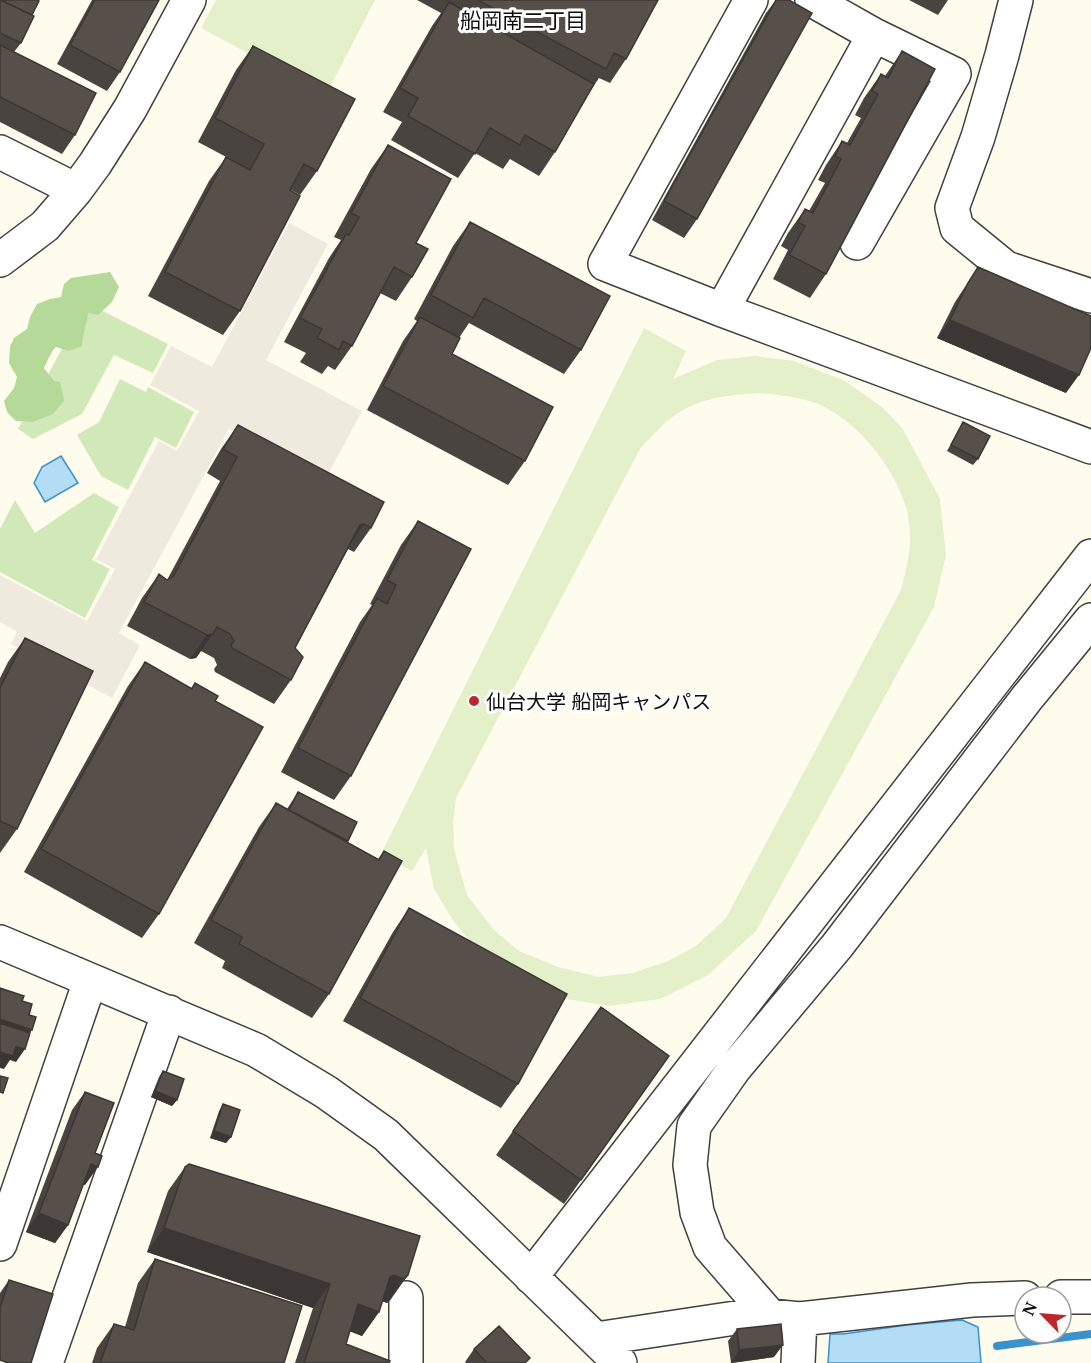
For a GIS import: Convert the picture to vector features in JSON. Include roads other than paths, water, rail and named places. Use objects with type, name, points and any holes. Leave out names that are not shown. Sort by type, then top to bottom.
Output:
[{"type":"street","points":[[0,260],[45,226],[95,164],[130,109],[189,0]]},
{"type":"street","points":[[751,0],[604,264],[1091,447]]},
{"type":"street","points":[[812,0],[874,35],[954,74],[857,243]]},
{"type":"street","points":[[1016,0],[978,136],[952,208],[957,228],[1006,268],[1091,296]]},
{"type":"street","points":[[722,310],[874,35]]},
{"type":"street","points":[[0,152],[76,190]]},
{"type":"street","points":[[531,1276],[1091,556]]},
{"type":"street","points":[[798,1363],[785,1317],[710,1247],[697,1212],[690,1165],[694,1126],[734,1069],[837,946],[1020,707],[1091,620]]},
{"type":"street","points":[[0,942],[256,1050],[326,1092],[386,1135],[620,1363]]},
{"type":"street","points":[[0,1244],[90,981]]},
{"type":"street","points":[[46,1363],[169,1012]]},
{"type":"street","points":[[1073,1297],[1091,1297]]},
{"type":"street","points":[[406,1298],[406,1363]]},
{"type":"street","points":[[596,1339],[742,1317],[785,1317],[1013,1298]]},
{"type":"water","points":[[61,456],[78,483],[45,502],[34,483],[42,467]]},
{"type":"water","points":[[962,1320],[978,1327],[981,1363],[828,1363],[830,1334]]},
{"type":"waterway","points":[[997,1346],[1091,1334]]},
{"type":"place","name":"仙台大学 船岡キャンパス","points":[[474,701]]},
{"type":"district","name":"船岡南二丁目","points":[[523,20]]}]
